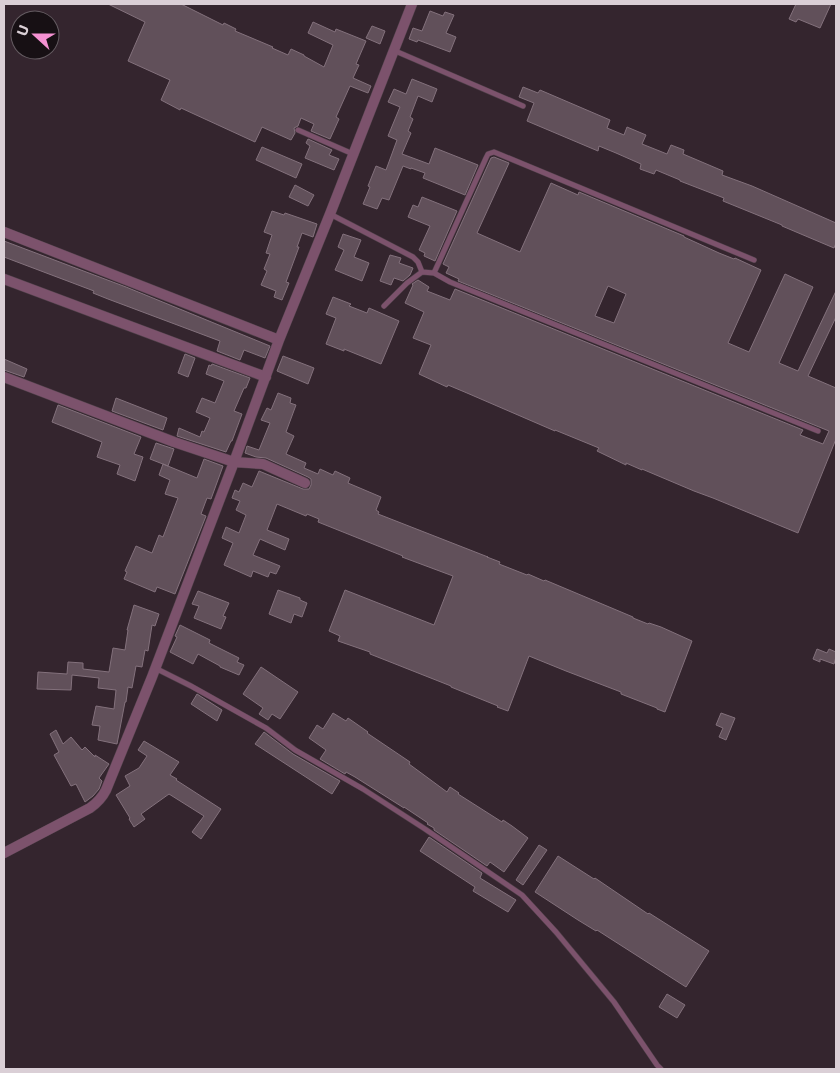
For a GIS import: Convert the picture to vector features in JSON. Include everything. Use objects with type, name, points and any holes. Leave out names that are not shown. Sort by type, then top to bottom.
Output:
[{"type":"street","points":[[4,853],[90,808],[98,803],[106,790],[155,668],[279,340],[412,4]]},
{"type":"street","points":[[4,232],[279,340]]},
{"type":"street","points":[[4,279],[266,377]]},
{"type":"street","points":[[4,377],[174,442],[234,462],[263,464],[305,483]]},
{"type":"lane","points":[[393,50],[524,106]]},
{"type":"lane","points":[[298,130],[353,154]]},
{"type":"lane","points":[[434,273],[486,158],[488,154],[494,152],[754,260]]},
{"type":"lane","points":[[330,214],[413,257],[418,262],[422,272]]},
{"type":"lane","points":[[384,306],[407,283],[422,272],[434,273],[450,282],[818,431]]},
{"type":"lane","points":[[155,668],[266,728],[296,750],[363,789],[425,829],[522,895],[556,932],[614,1002],[661,1069]]},
{"type":"building","points":[[108,4],[181,4],[223,25],[224,23],[236,29],[235,31],[272,48],[288,55],[291,49],[324,67],[333,45],[308,33],[313,22],[335,32],[336,29],[366,41],[356,64],[359,65],[353,78],[371,86],[368,93],[350,86],[336,117],[339,119],[330,139],[311,131],[314,124],[301,118],[298,126],[294,128],[295,133],[291,140],[262,127],[255,142],[161,100],[170,80],[128,61],[145,22]]},
{"type":"building","points":[[796,4],[831,4],[820,28],[798,19],[796,22],[789,19]]},
{"type":"building","points":[[430,11],[443,16],[445,12],[454,15],[446,33],[456,37],[450,52],[418,40],[417,42],[409,39],[413,28],[422,31]]},
{"type":"building","points":[[372,26],[385,31],[380,44],[366,38]]},
{"type":"building","points":[[412,79],[437,89],[432,102],[418,96],[410,117],[413,119],[408,131],[411,133],[402,154],[429,164],[435,148],[478,165],[465,195],[423,178],[425,173],[403,166],[389,200],[382,198],[377,209],[363,204],[376,166],[386,170],[397,140],[388,136],[400,107],[388,102],[394,89],[406,94]]},
{"type":"building","points":[[523,87],[538,93],[540,90],[610,120],[607,128],[624,135],[627,127],[646,135],[642,144],[667,154],[671,145],[684,150],[683,154],[723,171],[722,175],[752,186],[836,223],[836,243],[834,248],[723,201],[724,198],[656,170],[654,174],[640,169],[641,164],[616,153],[599,146],[598,151],[527,121],[534,103],[519,97]]},
{"type":"building","points":[[308,139],[332,150],[329,155],[339,159],[334,170],[305,158],[310,146],[306,143]]},
{"type":"building","points":[[262,147],[302,164],[296,178],[256,160]]},
{"type":"building","points":[[494,157],[509,163],[477,233],[520,252],[551,183],[578,195],[579,192],[761,270],[728,343],[749,352],[785,274],[813,287],[779,363],[798,371],[836,291],[836,317],[808,376],[836,388],[836,439],[798,533],[642,469],[626,463],[626,465],[597,451],[599,448],[419,374],[431,345],[413,338],[424,312],[405,303],[412,284],[418,280],[429,287],[427,291],[450,300],[455,289],[803,430],[800,435],[823,444],[829,431],[458,281],[459,279],[446,273],[449,267],[443,264],[491,158]],"holes":[[[608,286],[626,294],[614,323],[595,316]]]},
{"type":"building","points":[[295,185],[314,195],[308,206],[289,197]]},
{"type":"building","points":[[422,197],[457,211],[435,261],[424,256],[425,253],[419,250],[430,226],[408,217],[413,205],[418,207]]},
{"type":"building","points":[[272,211],[284,215],[285,213],[317,224],[313,237],[302,233],[286,282],[289,283],[282,300],[274,297],[276,291],[261,285],[267,271],[264,269],[270,254],[266,253],[272,235],[264,232]]},
{"type":"building","points":[[343,234],[361,240],[354,257],[369,263],[362,281],[335,270],[344,250],[338,247]]},
{"type":"building","points":[[4,241],[126,287],[270,346],[265,358],[244,350],[240,360],[217,351],[220,341],[4,257]]},
{"type":"building","points":[[390,255],[401,258],[399,263],[413,268],[410,275],[403,281],[394,278],[391,285],[380,281]]},
{"type":"building","points":[[333,297],[367,313],[369,308],[399,321],[381,364],[326,344],[336,318],[326,314]]},
{"type":"building","points":[[185,354],[195,358],[188,377],[178,373]]},
{"type":"building","points":[[283,356],[314,368],[308,384],[277,371]]},
{"type":"building","points":[[4,359],[27,369],[24,377],[4,370]]},
{"type":"building","points":[[212,364],[250,378],[234,411],[242,414],[226,452],[177,436],[179,428],[200,437],[202,431],[204,432],[210,418],[196,412],[202,398],[215,403],[224,381],[206,374],[209,365],[211,366]]},
{"type":"building","points":[[278,393],[291,398],[290,403],[296,405],[286,432],[294,436],[286,454],[306,463],[304,468],[318,474],[320,469],[333,475],[335,471],[350,478],[348,483],[381,497],[376,510],[379,512],[378,514],[692,641],[665,712],[621,694],[621,692],[529,656],[508,711],[370,654],[370,652],[338,641],[340,636],[329,631],[345,590],[434,625],[453,576],[318,522],[319,519],[307,514],[306,516],[277,504],[267,530],[289,539],[285,550],[260,539],[253,555],[280,566],[276,574],[270,572],[268,577],[253,571],[251,577],[224,565],[233,543],[222,538],[226,527],[239,533],[246,515],[236,510],[240,501],[232,498],[235,490],[239,492],[243,483],[252,487],[259,471],[303,489],[309,489],[311,485],[311,479],[308,477],[266,458],[245,453],[247,446],[259,450],[270,423],[261,420],[267,408],[271,410]]},
{"type":"building","points":[[116,398],[167,418],[163,430],[112,411]]},
{"type":"building","points":[[58,405],[141,437],[134,454],[143,457],[135,481],[117,474],[120,465],[97,457],[102,442],[52,422]]},
{"type":"building","points":[[156,443],[174,449],[168,466],[150,459]]},
{"type":"building","points":[[204,459],[223,466],[211,499],[207,498],[201,514],[206,516],[175,594],[157,587],[155,592],[124,579],[127,572],[125,571],[136,546],[152,553],[159,535],[163,537],[178,498],[165,494],[170,480],[159,475],[163,464],[197,478]]},
{"type":"building","points":[[278,590],[300,598],[300,600],[307,603],[302,617],[294,614],[291,623],[269,614]]},
{"type":"building","points":[[198,591],[229,603],[223,616],[226,617],[221,629],[194,618],[199,606],[192,604]]},
{"type":"building","points":[[134,605],[159,614],[155,626],[152,625],[148,651],[145,650],[142,667],[136,666],[132,688],[128,687],[117,744],[98,740],[100,726],[92,725],[96,706],[114,709],[116,690],[98,688],[99,678],[72,675],[71,690],[37,689],[38,672],[67,674],[68,662],[83,663],[83,669],[109,672],[113,648],[125,650],[127,630]]},
{"type":"building","points":[[180,625],[210,640],[209,643],[239,658],[237,662],[244,665],[239,675],[220,667],[198,654],[193,664],[170,652]]},
{"type":"building","points":[[817,649],[827,653],[829,649],[836,652],[834,664],[820,659],[820,662],[813,659]]},
{"type":"building","points":[[261,667],[298,692],[280,719],[272,714],[268,720],[259,714],[263,708],[243,694]]},
{"type":"building","points":[[197,694],[222,710],[217,721],[191,704]]},
{"type":"building","points":[[333,713],[346,721],[348,718],[410,762],[409,764],[447,792],[450,787],[528,838],[504,872],[490,862],[487,866],[404,807],[355,777],[346,772],[345,774],[320,759],[326,750],[309,738],[317,725],[323,729]]},
{"type":"building","points":[[721,713],[735,718],[726,740],[719,737],[723,728],[716,725]]},
{"type":"building","points":[[56,730],[63,744],[71,737],[82,750],[85,747],[95,757],[95,755],[109,764],[99,778],[102,781],[99,789],[85,802],[76,784],[71,786],[54,755],[59,752],[50,734]]},
{"type":"building","points":[[264,732],[293,754],[340,781],[332,794],[255,744]]},
{"type":"building","points":[[144,741],[179,762],[170,775],[221,809],[201,839],[192,832],[204,816],[169,794],[141,814],[145,819],[134,827],[129,819],[116,795],[130,786],[125,776],[139,768],[147,756],[138,750]]},
{"type":"building","points":[[429,837],[482,873],[480,878],[516,900],[508,912],[473,891],[475,887],[420,851]]},
{"type":"building","points":[[539,845],[547,850],[523,885],[516,880]]},
{"type":"building","points":[[558,856],[709,951],[686,987],[535,892]]},
{"type":"building","points":[[667,994],[685,1005],[677,1018],[659,1007]]}]
